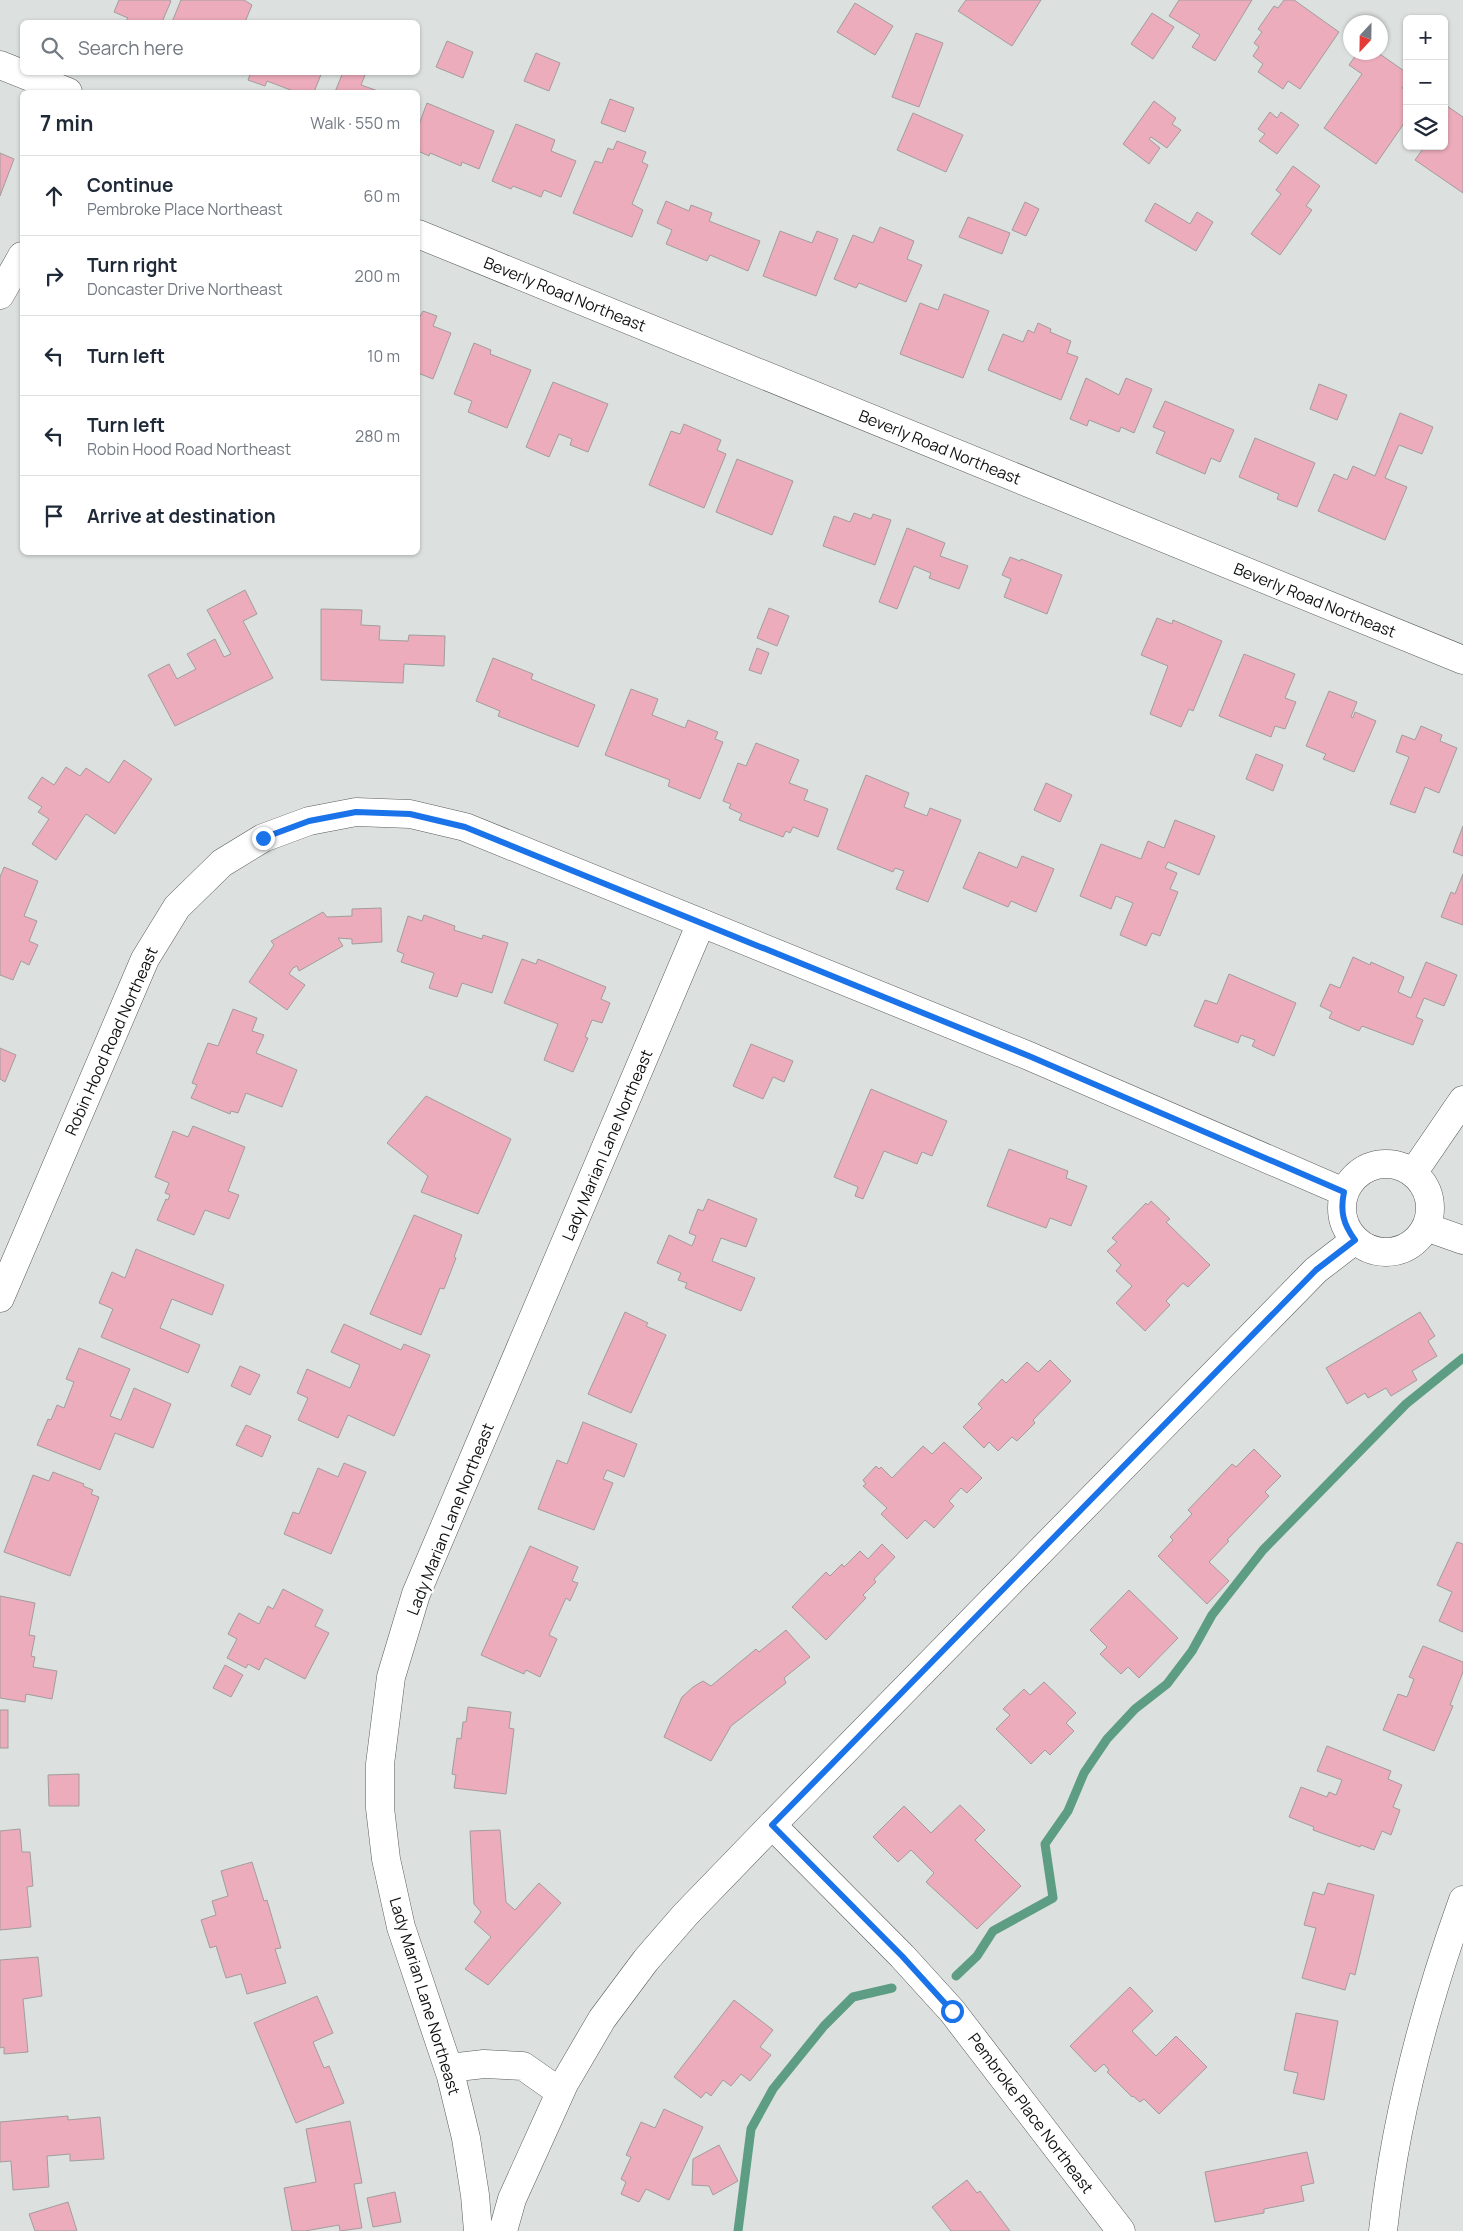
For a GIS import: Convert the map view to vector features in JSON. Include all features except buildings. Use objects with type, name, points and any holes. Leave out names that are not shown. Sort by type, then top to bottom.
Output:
[{"type":"street","points":[[0,65],[20,73]]},
{"type":"street","points":[[25,75],[63,90]]},
{"type":"street","name":"Beverly Road Northeast","points":[[420,235],[1463,660]]},
{"type":"street","points":[[0,295],[20,260]]},
{"type":"street","name":"Robin Hood Road Northeast","points":[[0,1298],[145,959],[177,907],[222,864],[263,838],[309,821],[356,812],[410,814],[465,827],[1029,1056],[1344,1192]]},
{"type":"street","name":"Lady Marian Lane Northeast","points":[[478,2231],[475,2195],[466,2138],[449,2068],[401,1927],[386,1859],[380,1808],[380,1764],[391,1677],[416,1594],[701,923]]},
{"type":"street","points":[[1414,1173],[1463,1100]]},
{"type":"street","points":[[1392,1164],[1414,1173],[1426,1189],[1429,1198],[1430,1208],[1426,1227],[1410,1246],[1394,1252],[1376,1252],[1364,1247],[1355,1240],[1347,1229],[1342,1217],[1344,1192],[1354,1177],[1369,1167],[1392,1164]]},
{"type":"street","points":[[1426,1227],[1463,1240]]},
{"type":"street","points":[[503,2231],[512,2199],[560,2092],[602,2020],[646,1960],[685,1915],[772,1825],[1316,1270],[1355,1240]]},
{"type":"street","name":"Pembroke Place Northeast","points":[[772,1825],[902,1956],[952,2011],[1121,2231]]},
{"type":"street","points":[[1383,2231],[1400,2126],[1422,2032],[1449,1940],[1463,1900]]},
{"type":"street","points":[[449,2068],[484,2064],[522,2066],[560,2092]]},
{"type":"waterway","points":[[956,1976],[977,1956],[993,1931],[1053,1898],[1045,1844],[1068,1811],[1084,1773],[1107,1739],[1135,1709],[1167,1684],[1192,1651],[1212,1615],[1263,1550],[1406,1404],[1463,1358]]},
{"type":"waterway","points":[[738,2231],[751,2129],[773,2089],[824,2026],[853,1997],[892,1988]]},
{"type":"route","points":[[263,838],[309,821],[356,812],[410,814],[465,827],[1029,1056],[1344,1192],[1342,1217],[1347,1229],[1355,1240],[1316,1270],[772,1825],[902,1956],[952,2011]]}]
